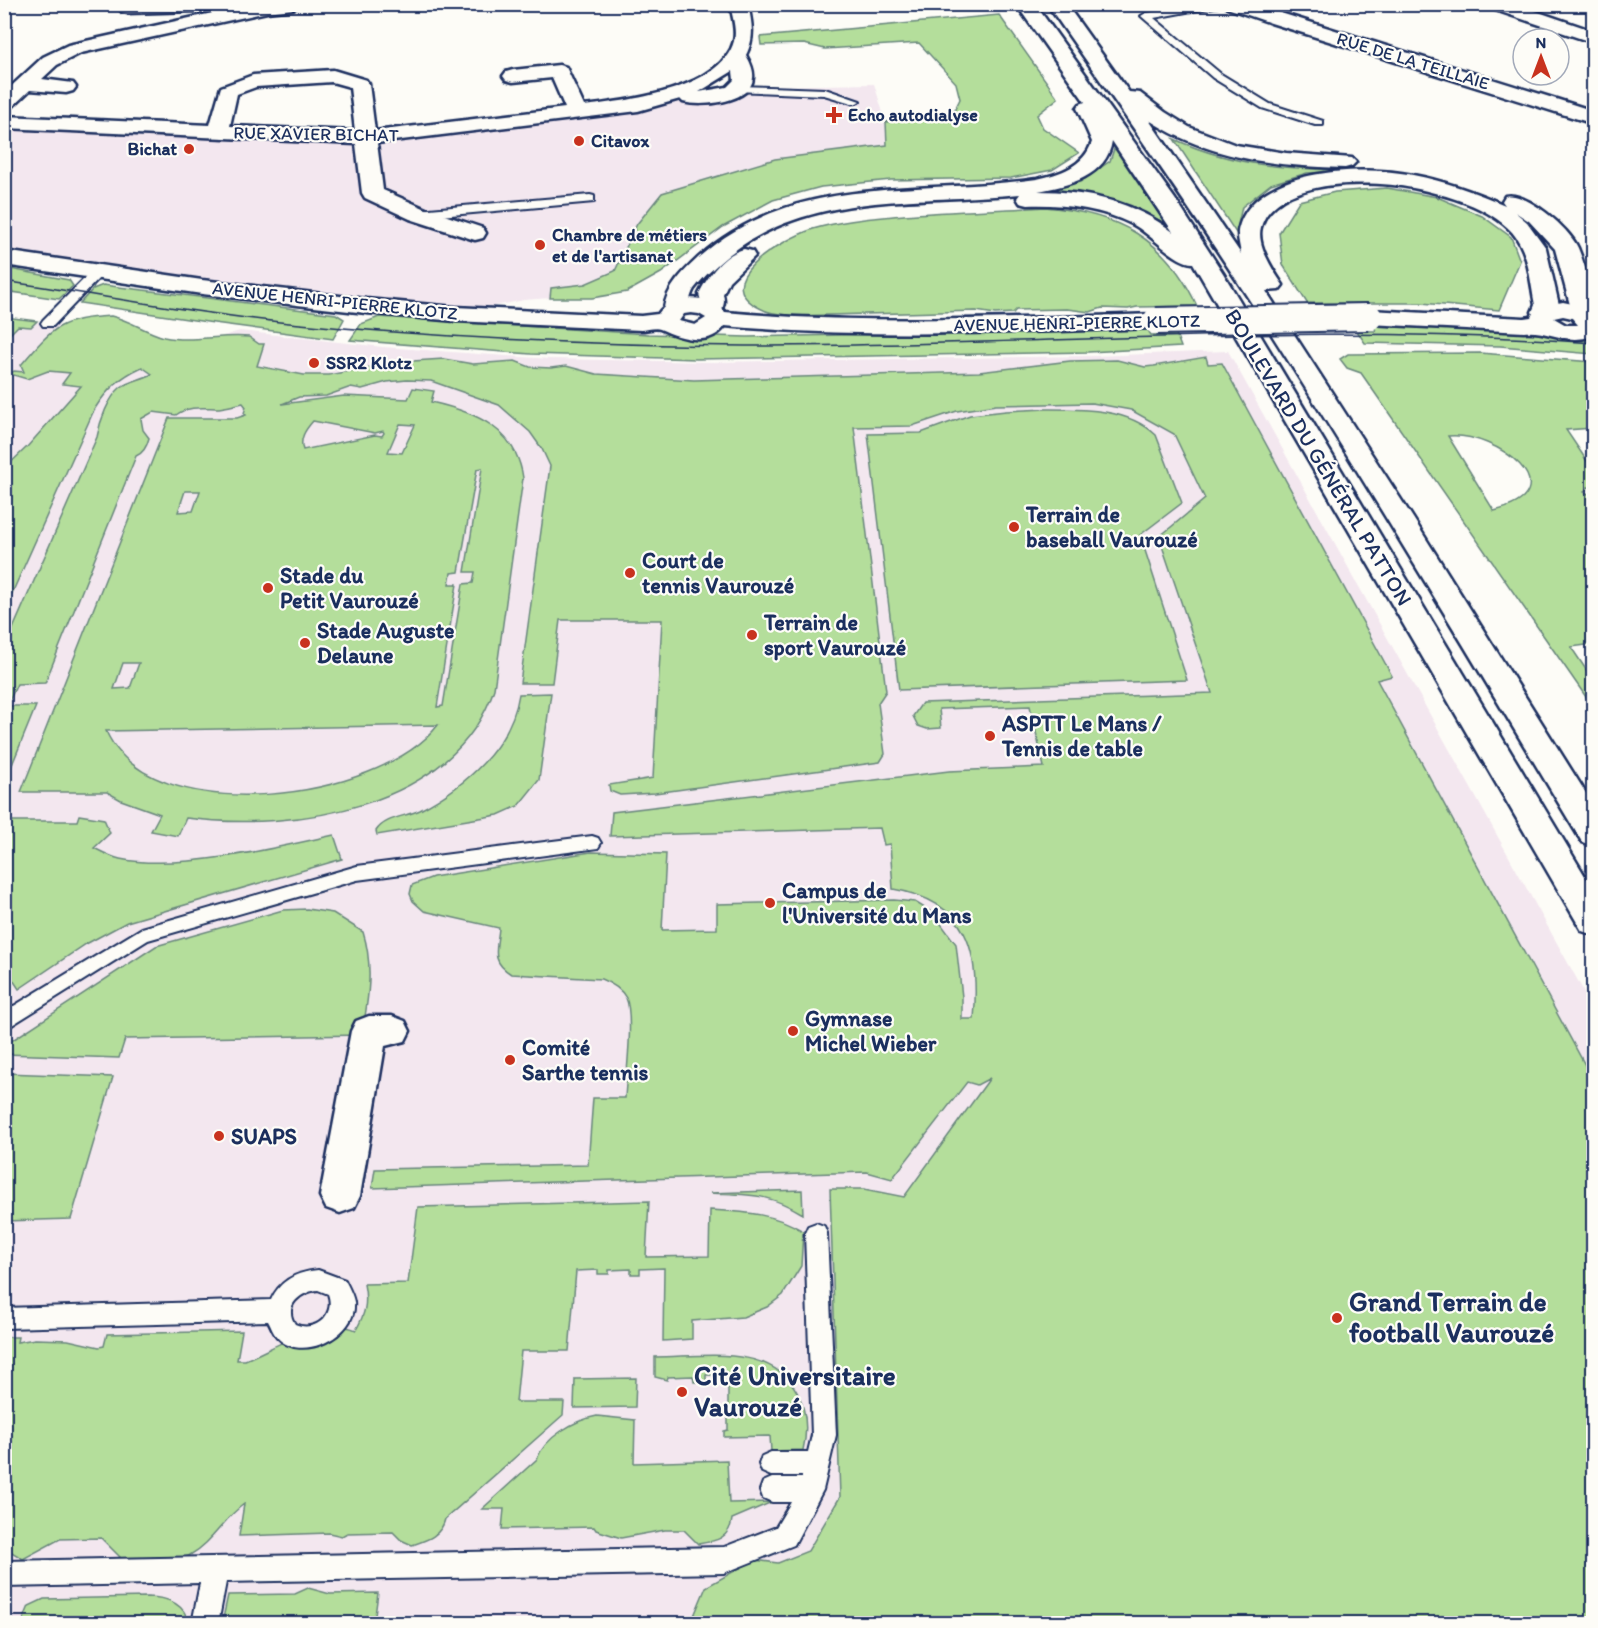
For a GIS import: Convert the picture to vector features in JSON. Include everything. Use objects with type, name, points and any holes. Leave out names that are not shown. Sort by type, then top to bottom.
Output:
[{"type":"main road","points":[[4,104],[50,61],[67,52],[138,34],[267,7],[293,4]]},
{"type":"main road","name":"BOULEVARD DU GÉNÉRAL PATTON","points":[[1056,4],[1108,74],[1331,409],[1593,834]]},
{"type":"main road","name":"RUE DE LA TEILLAIE","points":[[1233,4],[1288,24],[1533,97],[1593,118]]},
{"type":"main road","points":[[1495,4],[1593,37]]},
{"type":"main road","points":[[128,8],[230,5],[267,7]]},
{"type":"main road","points":[[738,5],[744,37],[737,56],[745,70],[745,80],[739,89]]},
{"type":"main road","points":[[455,314],[556,309],[614,310],[660,298],[695,274],[714,256],[754,230],[787,214],[814,206],[869,198],[1023,187],[1065,179],[1090,164],[1100,150],[1102,142],[1086,107],[1029,23],[1026,6]]},
{"type":"main road","name":"BOULEVARD DU GÉNÉRAL PATTON","points":[[1026,6],[1167,204],[1211,273],[1593,922]]},
{"type":"main road","points":[[138,34],[147,8]]},
{"type":"main road","name":"RUE XAVIER BICHAT","points":[[4,122],[366,138],[408,135],[638,105],[662,99],[717,76],[737,56]]},
{"type":"main road","points":[[513,76],[559,71],[577,113]]},
{"type":"main road","points":[[1108,74],[1145,107],[1189,136],[1221,148],[1253,157],[1284,161],[1359,162],[1434,172],[1466,181],[1515,201],[1537,216],[1566,248],[1590,324]]},
{"type":"main road","points":[[218,132],[228,91],[253,81],[333,76],[359,84],[373,193],[418,214],[475,233]]},
{"type":"main road","points":[[23,84],[66,87]]},
{"type":"main road","name":"RUE XAVIER BICHAT","points":[[662,99],[722,96],[739,89]]},
{"type":"main road","points":[[1331,409],[1327,377],[1253,255],[1249,228],[1260,207],[1284,189],[1322,180],[1365,177],[1389,179],[1458,193],[1500,211],[1520,227],[1535,248],[1547,305],[1544,318]]},
{"type":"main road","points":[[695,274],[681,294],[671,315],[668,324],[676,330],[691,332],[709,329],[716,324],[711,294],[719,278],[766,240],[801,224],[828,215],[922,203],[1047,197],[1098,204],[1142,220],[1211,273]]},
{"type":"main road","name":"AVENUE HENRI-PIERRE KLOTZ","points":[[4,258],[269,296],[455,314],[641,323],[671,315]]},
{"type":"main road","name":"AVENUE HENRI-PIERRE KLOTZ","points":[[714,314],[768,325],[828,328],[1370,317],[1524,325],[1563,309],[1590,324]]},
{"type":"main road","points":[[340,1196],[373,1041]]},
{"type":"lane","points":[[1225,4],[1146,16],[1217,76],[1266,106],[1318,123]]},
{"type":"lane","points":[[739,89],[825,92],[855,101]]},
{"type":"lane","points":[[418,214],[590,199]]},
{"type":"lane","points":[[48,323],[98,272]]},
{"type":"lane","points":[[4,1022],[142,934],[357,873],[592,843]]},
{"type":"lane","points":[[4,1574],[723,1560],[785,1536],[811,1490],[824,1436],[816,1233]]},
{"type":"lane","points":[[4,1318],[279,1310]]},
{"type":"lane","points":[[771,1464],[817,1464]]},
{"type":"lane","points":[[772,1490],[811,1490]]},
{"type":"lane","points":[[205,1623],[215,1570]]},
{"type":"shaded area","points":[[874,84],[886,122],[887,145],[775,159],[662,193],[637,224],[615,271],[585,284],[551,288],[550,298],[524,300],[455,314],[5,258],[4,122],[339,137],[739,89],[760,90],[766,86]]},
{"type":"shaded area","name":"Campus de l'Université du Mans","points":[[4,312],[13,318],[195,344],[240,331],[383,347],[550,359],[714,362],[1094,356],[1228,351],[1593,1008],[1593,1623],[5,1623]]},
{"type":"green space","points":[[999,15],[1058,98],[1037,115],[1043,128],[1079,153],[1052,170],[1011,178],[891,180],[821,187],[773,200],[723,227],[661,273],[627,292],[592,298],[550,298],[551,288],[585,284],[615,271],[637,224],[662,193],[775,159],[887,145],[886,122],[952,115],[960,99],[956,83],[919,43],[825,49],[804,44],[761,45],[760,37]]},
{"type":"green space","points":[[1174,139],[1198,149],[1244,162],[1290,168],[1364,170],[1307,173],[1271,184],[1242,207],[1236,233]]},
{"type":"green space","points":[[1115,146],[1165,223],[1123,206],[1082,197],[995,194],[1042,190],[1080,182],[1110,161]]},
{"type":"green space","points":[[1387,188],[1437,197],[1482,216],[1511,237],[1520,261],[1499,310],[1421,303],[1307,303],[1283,265],[1279,233],[1299,201],[1335,192]]},
{"type":"green space","points":[[1045,207],[1095,215],[1136,233],[1154,246],[1170,263],[1185,282],[1197,306],[1102,308],[1090,312],[1067,309],[1016,310],[1013,313],[995,314],[976,311],[793,316],[766,311],[748,300],[741,288],[744,276],[768,252],[800,234],[835,223],[939,212]]},
{"type":"green space","points":[[5,268],[69,280],[73,286],[59,299],[5,291]]},
{"type":"green space","points":[[103,285],[336,314],[344,319],[333,339],[80,303],[93,289]]},
{"type":"green space","points":[[5,312],[13,318],[37,321],[31,327],[18,326],[5,339]]},
{"type":"green space","points":[[111,316],[157,335],[174,339],[249,337],[259,344],[264,344],[257,366],[304,375],[329,375],[397,362],[444,359],[473,364],[515,361],[530,367],[566,366],[596,374],[694,380],[979,372],[1070,361],[1117,360],[1145,367],[1206,357],[1208,364],[1222,363],[1392,676],[1377,680],[1593,1080],[1593,1623],[691,1623],[706,1587],[754,1560],[778,1563],[808,1551],[840,1497],[830,1189],[864,1189],[904,1197],[990,1078],[977,1085],[967,1082],[892,1179],[867,1172],[372,1188],[375,1169],[588,1165],[593,1098],[625,1098],[629,1018],[626,998],[621,991],[601,979],[511,974],[497,960],[499,928],[424,911],[413,901],[410,894],[412,885],[433,877],[591,852],[666,854],[662,930],[717,929],[717,904],[894,900],[915,902],[933,913],[956,944],[962,1019],[974,1019],[975,972],[971,951],[964,933],[954,918],[939,905],[919,896],[893,889],[890,844],[884,845],[880,828],[610,836],[612,812],[949,771],[1044,767],[1030,706],[939,709],[941,728],[927,729],[918,726],[913,716],[922,703],[1212,693],[1159,537],[1205,499],[1174,434],[1131,410],[1092,403],[996,405],[957,411],[912,426],[854,427],[886,691],[878,703],[885,754],[880,762],[655,793],[620,795],[610,791],[609,785],[653,778],[662,620],[560,620],[552,683],[520,683],[550,466],[530,432],[499,405],[431,381],[387,382],[362,389],[351,387],[326,396],[299,397],[282,404],[344,396],[408,399],[413,388],[434,391],[431,402],[478,417],[491,425],[512,446],[523,478],[494,689],[474,729],[445,761],[408,786],[366,803],[321,815],[274,820],[229,821],[186,818],[178,836],[151,831],[160,814],[121,800],[107,792],[21,792],[169,418],[237,418],[246,415],[244,413],[246,407],[243,403],[219,408],[191,408],[176,415],[153,412],[141,419],[143,430],[149,438],[147,444],[136,456],[45,683],[17,684],[7,706],[36,706],[5,782],[5,647],[97,437],[108,403],[121,387],[152,374],[142,367],[127,375],[109,390],[94,410],[5,609],[5,468],[27,447],[81,386],[62,384],[70,373],[48,371],[27,379],[10,374],[14,371],[24,372],[21,365],[42,341],[59,327],[80,319]],"holes":[[[313,421],[375,433],[383,431],[384,433],[382,436],[375,435],[303,450],[302,438]],[[400,424],[415,425],[402,453],[388,452]],[[482,468],[465,572],[475,572],[473,583],[463,584],[443,706],[437,707],[457,584],[449,584],[451,573],[459,572],[477,469]],[[185,491],[200,491],[193,511],[178,512]],[[123,663],[139,663],[130,688],[114,689]],[[438,725],[409,751],[368,772],[319,787],[267,794],[216,794],[169,783],[131,763],[106,731]]]},
{"type":"green space","points":[[379,317],[648,334],[747,337],[1147,329],[1151,335],[1176,334],[1181,347],[1088,352],[697,359],[531,354],[350,340],[361,324]]},
{"type":"green space","points":[[1374,326],[1526,332],[1593,339],[1593,354],[1500,346],[1365,343],[1357,331],[1376,331]]},
{"type":"green space","points":[[1480,353],[1593,362],[1593,428],[1566,430],[1593,470],[1593,489],[1588,487],[1584,492],[1593,496],[1593,506],[1589,511],[1594,513],[1593,644],[1571,647],[1593,680],[1593,707],[1361,373],[1347,368],[1340,359],[1348,354]],"holes":[[[1448,436],[1467,437],[1487,443],[1520,464],[1528,478],[1528,491],[1518,502],[1494,511]]]},
{"type":"green space","points":[[1046,409],[1090,410],[1119,415],[1145,426],[1156,435],[1182,503],[1140,535],[1187,680],[899,690],[868,434],[921,433],[970,415]]},
{"type":"green space","points":[[551,693],[539,780],[518,806],[498,815],[377,835],[376,831],[380,826],[420,810],[437,800],[454,789],[484,762],[507,731],[519,694]]},
{"type":"green space","points":[[79,815],[104,819],[110,833],[94,848],[120,859],[143,862],[198,860],[334,835],[342,859],[127,922],[86,944],[19,989],[5,968],[5,821],[77,821]]},
{"type":"green space","points":[[307,909],[333,913],[363,932],[369,971],[362,1035],[125,1039],[119,1058],[5,1054],[5,1045],[156,946],[283,910]]},
{"type":"green space","points":[[5,1073],[113,1077],[71,1219],[5,1221]]},
{"type":"green space","points":[[802,1190],[803,1214],[779,1202],[758,1196],[710,1193]]},
{"type":"green space","points":[[649,1201],[646,1257],[709,1256],[710,1210],[770,1217],[803,1231],[801,1266],[783,1295],[767,1307],[743,1317],[692,1321],[692,1339],[663,1341],[664,1268],[640,1269],[640,1274],[631,1274],[631,1269],[609,1270],[609,1274],[598,1274],[598,1270],[576,1271],[569,1351],[521,1351],[516,1402],[564,1402],[563,1415],[445,1519],[440,1530],[428,1539],[412,1545],[401,1540],[393,1532],[347,1533],[342,1536],[329,1533],[239,1536],[244,1504],[205,1544],[186,1557],[124,1561],[101,1538],[60,1539],[23,1559],[5,1548],[5,1337],[18,1337],[17,1342],[35,1339],[68,1340],[99,1347],[104,1346],[107,1334],[242,1331],[237,1360],[245,1360],[314,1330],[343,1327],[356,1330],[365,1308],[364,1284],[408,1283],[418,1207]]},
{"type":"green space","points":[[734,1356],[753,1359],[770,1366],[785,1376],[797,1392],[803,1406],[806,1435],[803,1450],[771,1451],[770,1436],[724,1437],[724,1431],[728,1430],[728,1375],[706,1375],[706,1382],[694,1382],[693,1376],[668,1377],[667,1380],[655,1377],[655,1357]]},
{"type":"green space","points":[[636,1378],[635,1407],[574,1408],[575,1379]]},
{"type":"green space","points":[[597,1416],[635,1420],[634,1463],[727,1460],[729,1503],[772,1502],[732,1519],[731,1526],[721,1538],[698,1544],[684,1530],[665,1530],[621,1538],[596,1530],[594,1527],[502,1529],[504,1509],[482,1509],[537,1459],[554,1437],[579,1421]]},
{"type":"green space","points":[[308,1588],[330,1594],[378,1593],[374,1623],[222,1623],[228,1595],[295,1594]]},
{"type":"green space","points":[[161,1598],[179,1606],[187,1616],[189,1623],[22,1623],[29,1606],[44,1599]]},
{"type":"tram line","points":[[4,281],[289,323],[460,337],[574,342],[745,346],[851,345],[1382,334],[1594,343]]},
{"type":"place","name":"Echo autodialyse","points":[[834,115]]},
{"type":"place","name":"Citavox","points":[[579,141]]},
{"type":"place","name":"Bichat","points":[[189,149]]},
{"type":"place","name":"Chambre de métiers et de l'artisanat","points":[[540,245]]},
{"type":"place","name":"SSR2 Klotz","points":[[314,363]]},
{"type":"place","name":"Terrain de baseball Vaurouzé","points":[[1014,527]]},
{"type":"place","name":"Court de tennis Vaurouzé","points":[[630,573]]},
{"type":"place","name":"Stade du Petit Vaurouzé","points":[[268,588]]},
{"type":"place","name":"Terrain de sport Vaurouzé","points":[[752,635]]},
{"type":"place","name":"Stade Auguste Delaune","points":[[305,643]]},
{"type":"place","name":"ASPTT Le Mans / Tennis de table","points":[[990,736]]},
{"type":"place","name":"Campus de l'Université du Mans","points":[[770,903]]},
{"type":"place","name":"Gymnase Michel Wieber","points":[[793,1031]]},
{"type":"place","name":"Comité Sarthe tennis","points":[[510,1060]]},
{"type":"place","name":"SUAPS","points":[[219,1136]]},
{"type":"place","name":"Grand Terrain de football Vaurouzé","points":[[1337,1318]]},
{"type":"place","name":"Cité Universitaire Vaurouzé","points":[[682,1392]]}]
